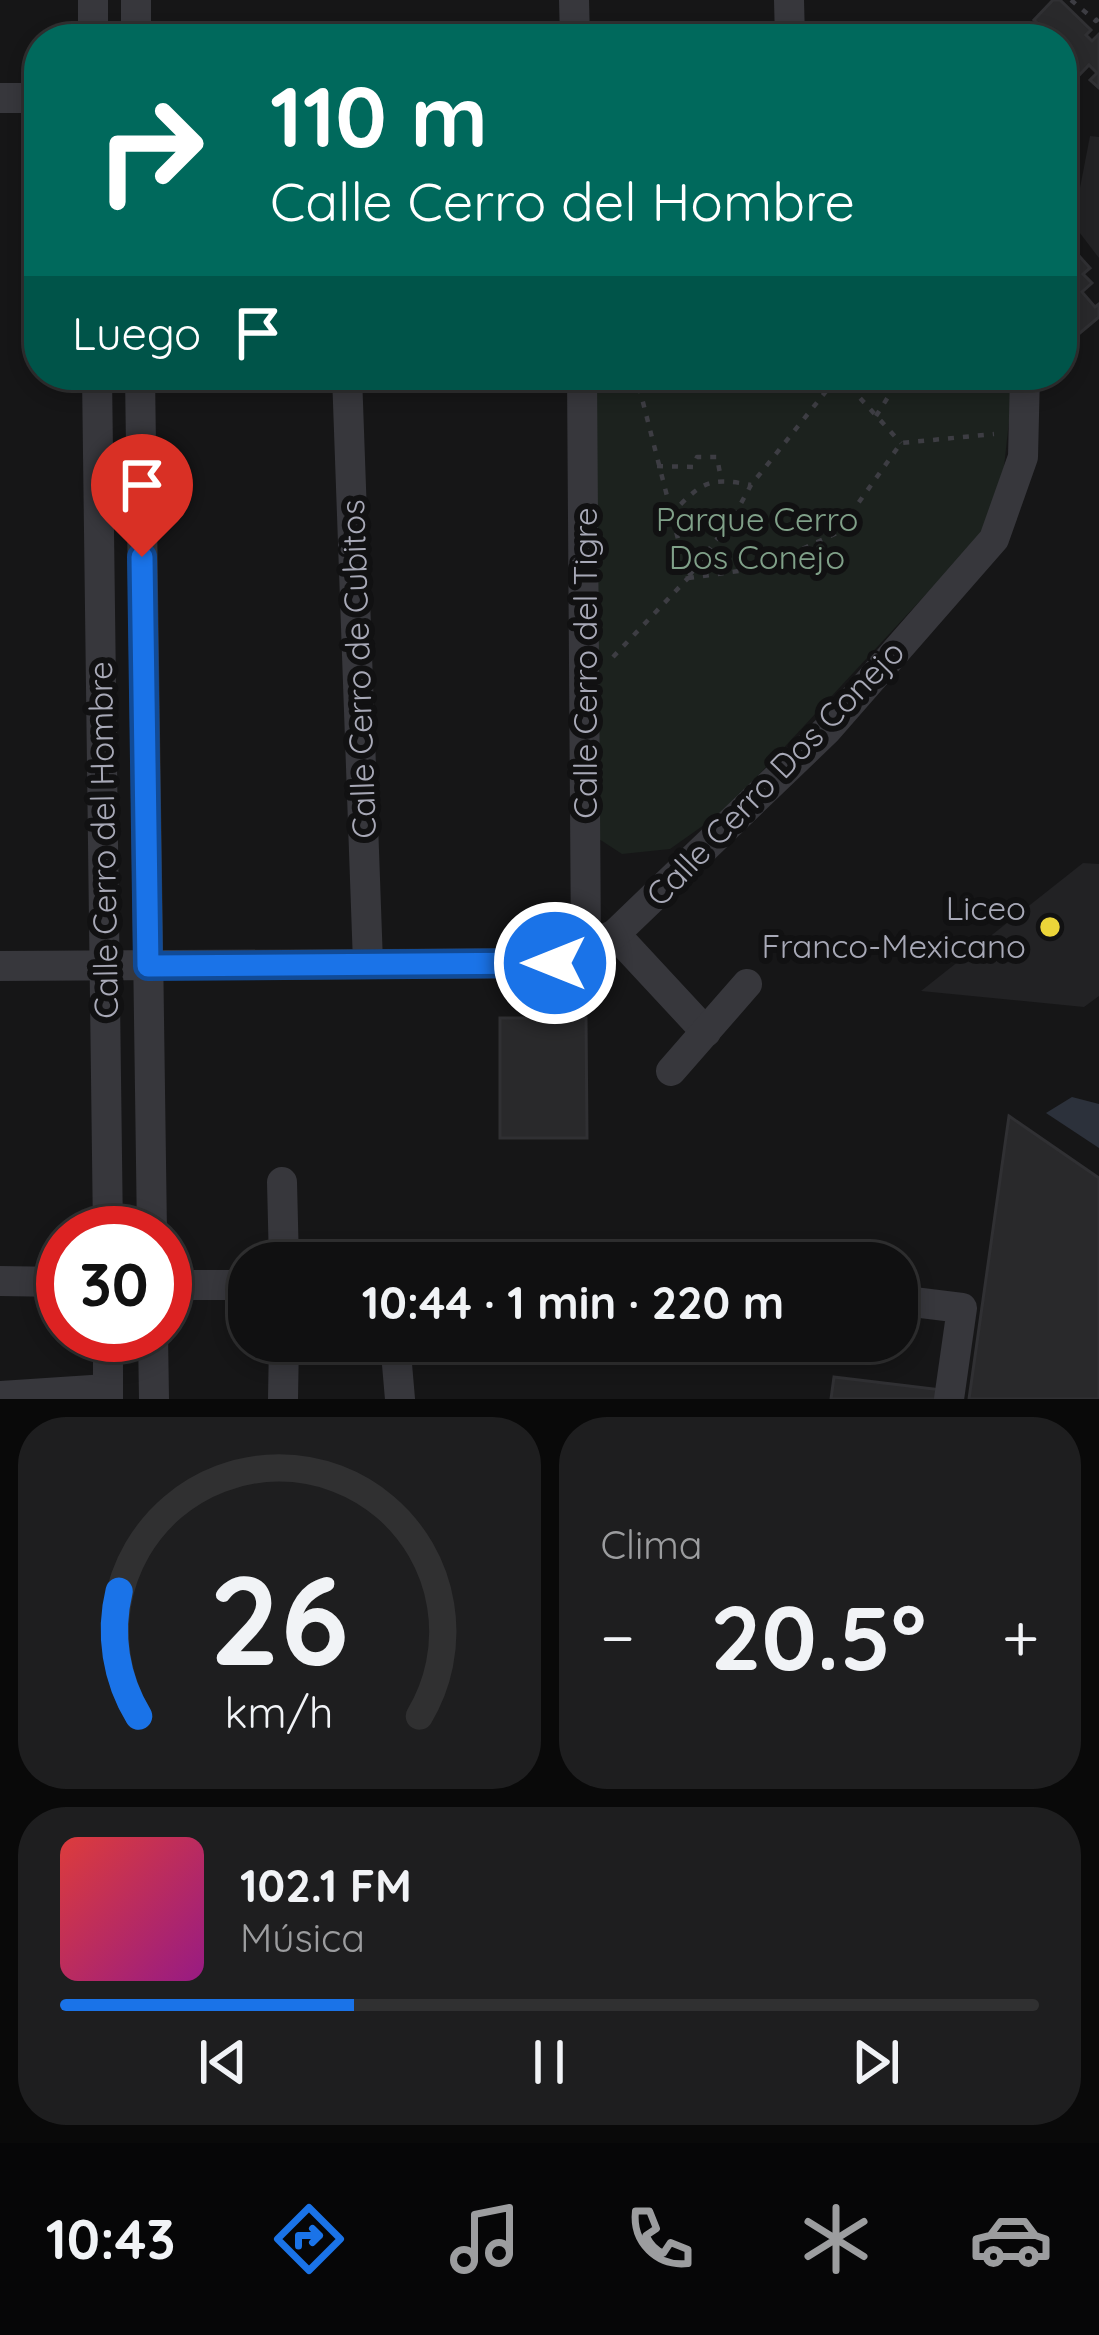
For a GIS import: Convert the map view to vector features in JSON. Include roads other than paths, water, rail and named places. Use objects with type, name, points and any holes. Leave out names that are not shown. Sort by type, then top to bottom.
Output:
[{"type":"street","name":"Calle Cerro del Hombre","points":[[97,390],[108,1206]]},
{"type":"street","name":"Calle Cerro del Hombre","points":[[140,390],[152,1206]]},
{"type":"street","name":"Calle Cerro de Cubitos","points":[[348,390],[368,963]]},
{"type":"street","name":"Calle Cerro del Tigre","points":[[581,390],[586,950]]},
{"type":"street","name":"Calle Cerro Dos Conejo","points":[[0,966],[555,963],[615,934],[827,730],[994,539],[1023,457],[1024,390]]},
{"type":"street","points":[[615,934],[706,1032]]},
{"type":"street","points":[[671,1071],[747,984]]},
{"type":"street","points":[[282,1182],[283,1242]]},
{"type":"street","points":[[0,1281],[36,1282]]},
{"type":"street","points":[[192,1285],[228,1285]]},
{"type":"street","points":[[918,1303],[962,1308],[949,1399]]},
{"type":"street","points":[[0,1396],[108,1394],[108,1362]]},
{"type":"street","points":[[153,1362],[154,1399]]},
{"type":"street","points":[[283,1399],[284,1362]]},
{"type":"street","points":[[396,1362],[400,1399]]},
{"type":"place","name":"Liceo Franco-Mexicano","points":[[1050,927]]},
{"type":"park label","name":"Parque Cerro Dos Conejo","points":[[757,538]]}]
